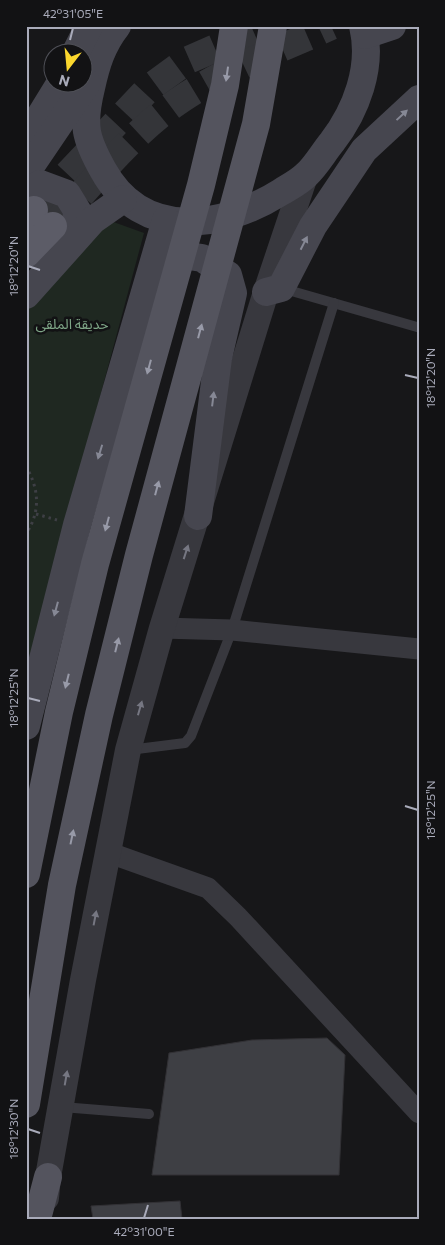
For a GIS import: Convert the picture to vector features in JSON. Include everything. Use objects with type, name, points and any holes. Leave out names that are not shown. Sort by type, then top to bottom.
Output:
[{"type":"highway","points":[[26,254],[35,212]]},
{"type":"main road","points":[[81,42],[89,26]]},
{"type":"main road","points":[[117,26],[105,41],[94,74],[86,110],[88,142],[110,183],[123,199],[145,212],[166,220],[186,222],[220,218],[260,205],[305,176],[347,123],[360,89],[366,54],[364,31],[392,26]]},
{"type":"main road","points":[[26,874],[64,694],[96,564],[201,184],[226,85],[234,26]]},
{"type":"main road","points":[[26,1104],[62,885],[99,715],[139,555],[254,132],[273,26]]},
{"type":"main road","points":[[26,173],[94,74]]},
{"type":"main road","points":[[26,139],[55,92]]},
{"type":"main road","points":[[273,290],[364,150],[419,99]]},
{"type":"main road","points":[[35,212],[40,184],[67,194],[78,212],[68,249]]},
{"type":"main road","points":[[26,295],[94,220],[123,199]]},
{"type":"main road","points":[[26,726],[77,525],[112,412],[166,220]]},
{"type":"main road","points":[[112,412],[154,288],[175,254],[202,258],[228,275],[233,293],[218,358],[198,516]]},
{"type":"main road","points":[[37,1219],[48,1177]]},
{"type":"street","points":[[45,1219],[48,1177],[107,852],[128,750],[162,628],[273,290],[305,176]]},
{"type":"street","points":[[162,628],[232,630],[419,649]]},
{"type":"street","points":[[107,852],[208,888],[419,1113]]},
{"type":"lane","points":[[273,290],[334,303],[417,327]]},
{"type":"lane","points":[[128,750],[184,743],[191,736],[232,630],[334,303]]},
{"type":"lane","points":[[61,1107],[149,1114]]},
{"type":"path","points":[[26,466],[36,489],[37,502],[34,520],[26,534]]},
{"type":"green space","name":"حديقة الملقى","points":[[108,220],[144,233],[26,672],[26,305]]},
{"type":"building","points":[[327,1038],[345,1055],[339,1175],[152,1175],[169,1053],[252,1040]]},
{"type":"building","points":[[180,1201],[182,1219],[93,1219],[91,1206]]},
{"type":"tunnel","points":[[39,205],[148,89],[186,61],[266,26]]},
{"type":"tunnel","points":[[53,226],[130,141],[183,98],[218,77],[331,26]]}]
